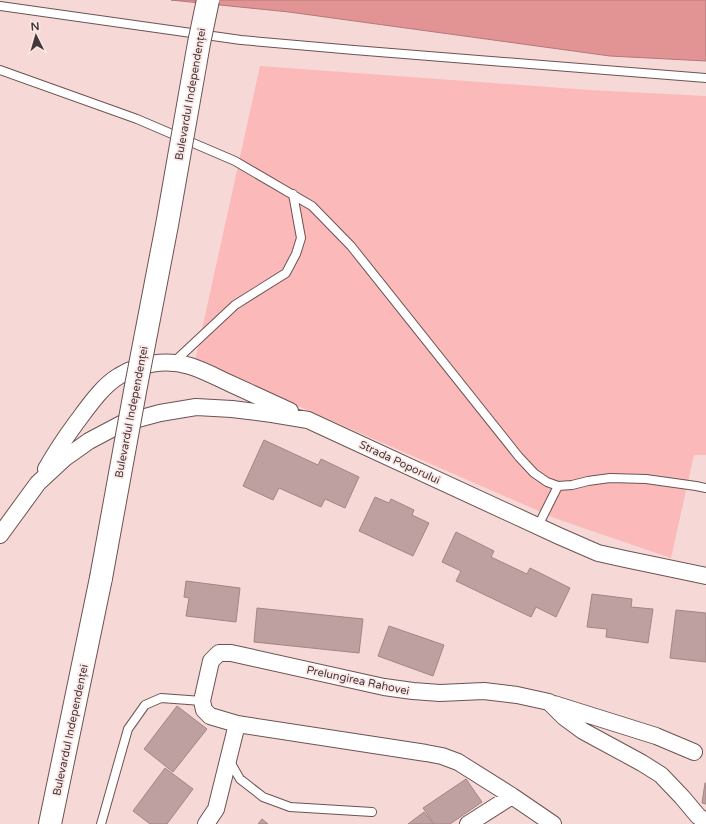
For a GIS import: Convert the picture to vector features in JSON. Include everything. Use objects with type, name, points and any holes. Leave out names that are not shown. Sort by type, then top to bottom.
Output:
[{"type":"main road","name":"Bulevardul Independenței","points":[[50,824],[101,578],[208,0]]},
{"type":"street","points":[[0,535],[38,483],[57,450],[88,406],[105,387],[118,376],[138,367],[156,363],[173,363],[190,366],[308,420]]},
{"type":"street","name":"Strada Poporului","points":[[38,483],[65,458],[89,441],[123,423],[160,413],[196,408],[232,409],[272,414],[308,420],[598,552],[706,576]]},
{"type":"street","name":"Prelungirea Rahovei","points":[[202,701],[212,661],[220,653],[231,653],[376,685],[413,691],[440,693],[484,691],[517,695],[549,702],[656,736],[694,752]]},
{"type":"street","points":[[202,701],[204,710],[210,716],[237,724],[442,756],[458,762],[553,824]]},
{"type":"street","points":[[549,702],[564,717],[583,731],[661,775],[698,816],[706,822]]},
{"type":"street","points":[[206,824],[216,809],[237,724]]},
{"type":"street","points":[[468,824],[512,796]]},
{"type":"lane","points":[[0,6],[240,40],[706,78]]},
{"type":"lane","points":[[0,70],[137,120],[235,161],[312,206],[351,246],[519,457],[534,473],[547,482],[558,486],[572,486],[588,481],[610,478],[646,479],[706,488]]},
{"type":"lane","points":[[173,363],[235,305],[286,273],[296,254],[301,238],[293,194]]},
{"type":"lane","points":[[538,526],[558,486]]},
{"type":"lane","points":[[101,824],[128,729],[145,705],[160,698],[202,701]]},
{"type":"lane","points":[[228,760],[240,780],[263,798],[290,807],[372,812]]},
{"type":"shaded area","points":[[171,0],[706,0],[706,61],[610,56],[289,12]]},
{"type":"shaded area","points":[[260,66],[590,90],[706,96],[706,455],[694,455],[671,558],[557,519],[195,361]]},
{"type":"building","points":[[264,440],[318,465],[321,459],[359,477],[345,508],[325,499],[321,507],[279,488],[273,500],[243,486]]},
{"type":"building","points":[[375,497],[389,503],[391,499],[414,510],[412,515],[429,523],[413,556],[359,531]]},
{"type":"building","points":[[456,532],[494,551],[491,557],[527,574],[530,568],[570,588],[556,617],[536,607],[531,617],[456,581],[461,571],[442,562]]},
{"type":"building","points":[[186,581],[240,588],[236,622],[186,616],[189,598],[184,597]]},
{"type":"building","points":[[592,594],[632,599],[631,607],[653,609],[648,643],[606,637],[607,629],[587,627]]},
{"type":"building","points":[[257,608],[363,619],[359,653],[254,642]]},
{"type":"building","points":[[676,610],[706,613],[706,662],[670,658]]},
{"type":"building","points":[[389,626],[444,645],[433,676],[378,656]]},
{"type":"building","points":[[177,706],[207,729],[173,772],[144,749]]},
{"type":"building","points":[[165,768],[193,789],[167,824],[150,824],[133,811]]},
{"type":"building","points":[[466,779],[482,802],[450,824],[434,824],[423,808]]},
{"type":"building","points":[[706,783],[706,804],[702,803]]},
{"type":"building","points":[[424,812],[433,824],[408,824]]},
{"type":"building","points":[[262,819],[268,824],[258,824]]}]
